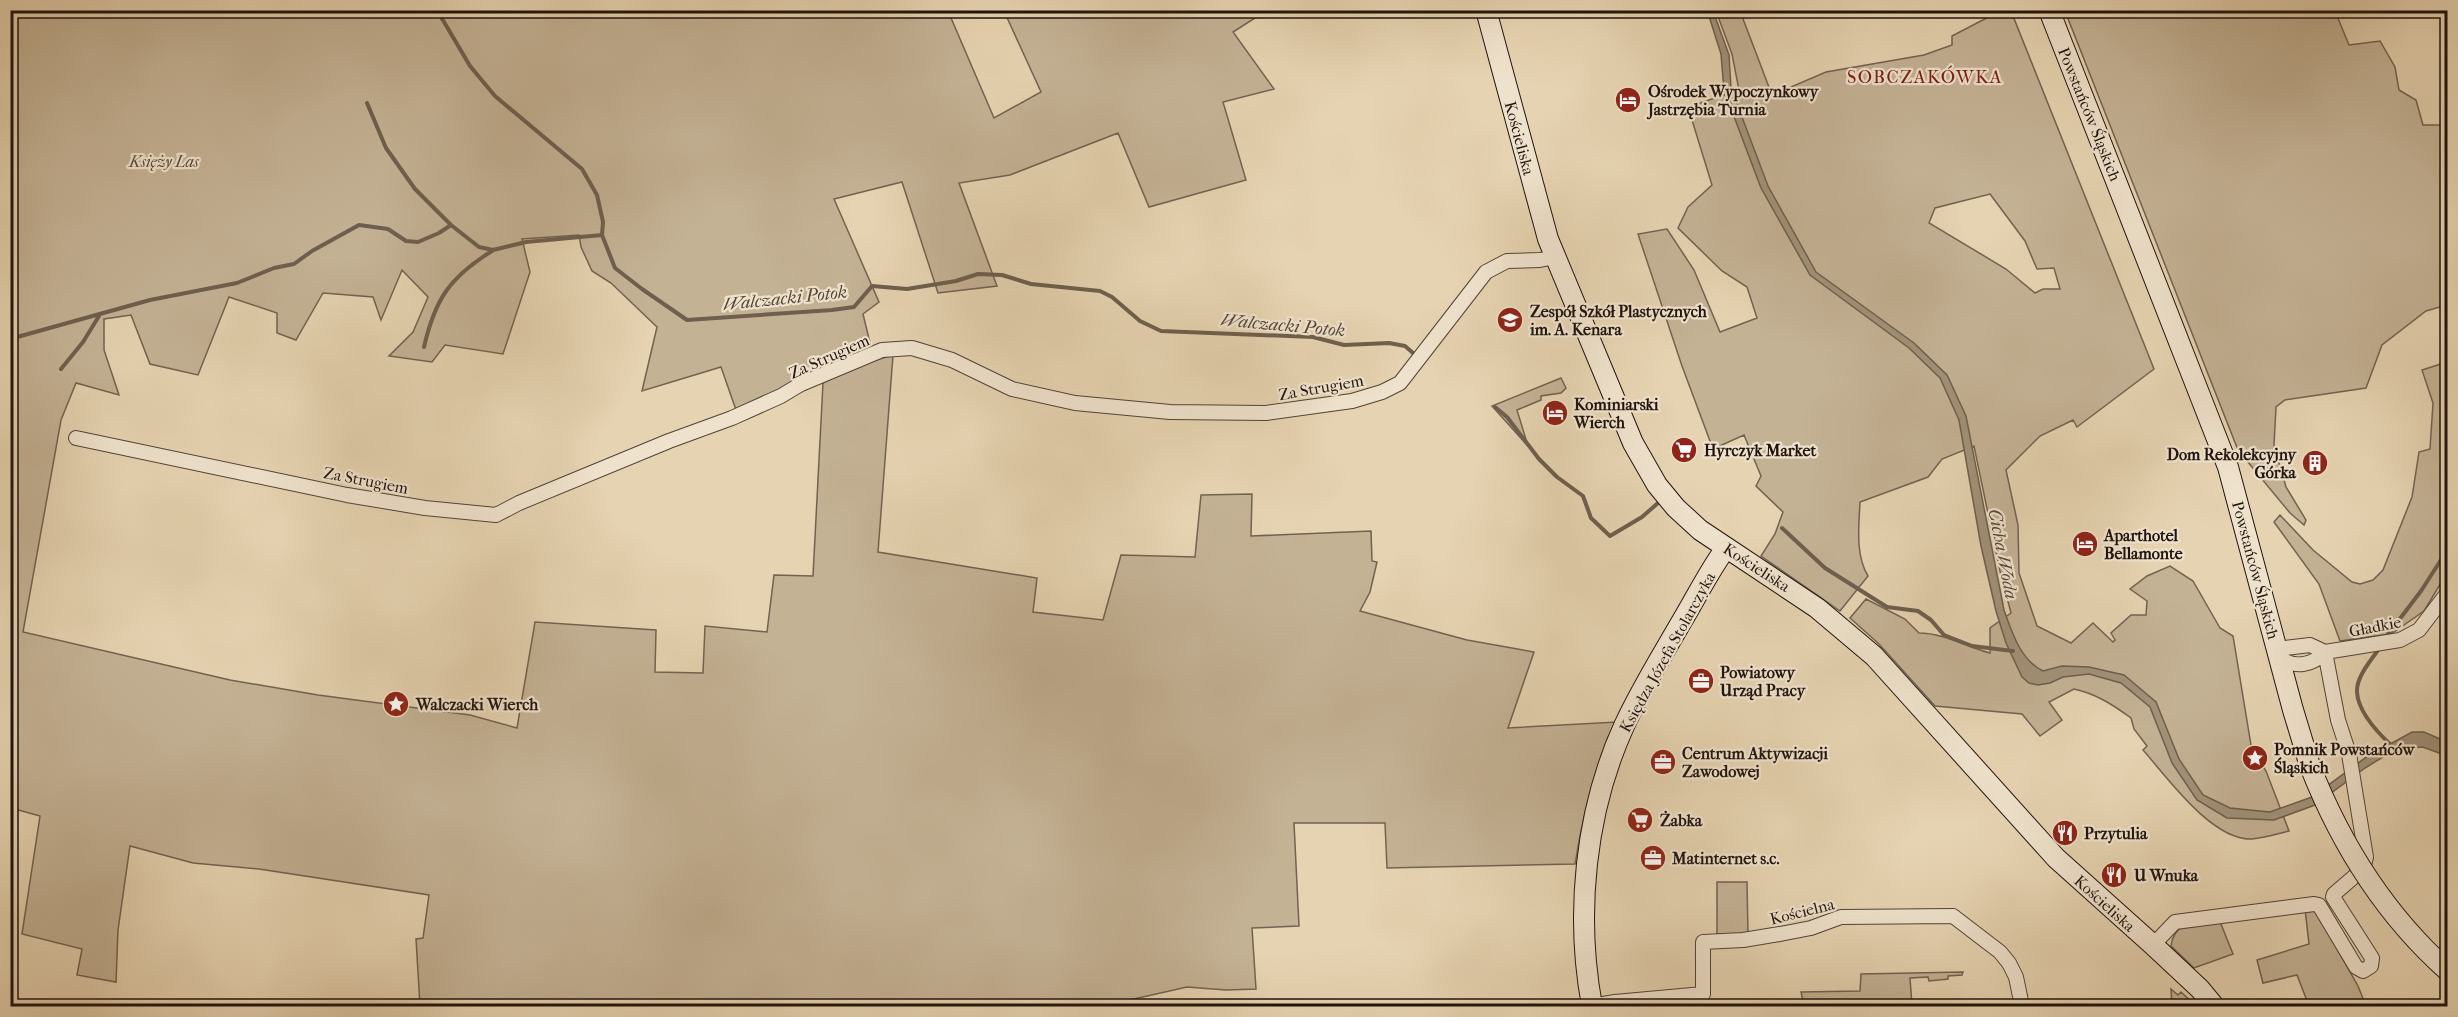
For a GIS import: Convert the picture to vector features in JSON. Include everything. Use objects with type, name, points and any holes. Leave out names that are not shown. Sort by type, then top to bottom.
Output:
[{"type":"street","name":"Kościeliska","points":[[1486,10],[1538,205],[1555,257],[1642,462],[1676,508],[1700,530],[1817,608],[1874,656],[2056,858],[2200,989],[2214,1006]]},
{"type":"street","name":"Powstańców Śląskich","points":[[2049,10],[2228,467],[2310,766],[2337,829],[2369,883],[2409,933],[2448,971]]},
{"type":"street","name":"Za Strugiem","points":[[76,438],[347,495],[426,508],[496,515],[519,503],[669,441],[732,418],[781,396],[809,380],[882,350],[912,348],[952,360],[1012,389],[1075,403],[1170,412],[1266,413],[1352,401],[1382,392],[1400,383],[1486,272],[1507,261],[1555,257]]},
{"type":"street","name":"Księdza Józefa Stolarczyka","points":[[1592,1006],[1585,946],[1584,900],[1592,832],[1602,790],[1619,737],[1634,704],[1726,548]]},
{"type":"street","name":"Gładkie","points":[[2279,658],[2290,665],[2312,663],[2325,652],[2400,640],[2419,630],[2448,592]]},
{"type":"street","points":[[2153,945],[2175,922],[2314,904],[2319,905],[2356,968],[2363,971],[2371,966],[2372,958],[2333,897],[2366,865],[2349,754],[2338,720],[2325,652]]},
{"type":"street","name":"Kościelna","points":[[1592,1006],[1703,993],[1703,942],[1743,940],[1780,934],[1811,928],[1841,917],[1953,916],[2000,952],[2009,963],[2016,977],[2022,1006]]},
{"type":"green space","name":"Księży Las","points":[[11,10],[948,11],[994,118],[1041,92],[1004,11],[1266,11],[1233,32],[1274,89],[1223,102],[1246,180],[1149,207],[1118,133],[1010,175],[959,183],[997,286],[938,293],[902,182],[834,199],[879,302],[863,314],[871,347],[736,410],[721,367],[642,391],[657,327],[611,283],[592,271],[581,247],[579,235],[522,239],[530,272],[503,354],[445,345],[432,362],[389,356],[413,332],[428,297],[402,270],[381,320],[373,297],[323,293],[296,340],[277,333],[277,313],[229,297],[198,375],[150,364],[131,315],[104,319],[104,350],[119,395],[76,383],[61,420],[23,632],[230,680],[318,695],[470,715],[517,728],[535,622],[656,630],[655,672],[703,673],[705,626],[767,632],[774,575],[813,576],[823,383],[852,367],[893,355],[878,552],[1037,578],[1033,612],[1103,620],[1121,555],[1195,557],[1201,495],[1252,494],[1251,536],[1371,531],[1372,561],[1377,562],[1370,592],[1360,611],[1467,640],[1534,652],[1508,728],[1617,722],[1608,737],[1592,784],[1575,864],[1387,868],[1385,823],[1294,823],[1299,926],[1252,928],[1256,989],[1226,990],[1187,987],[1103,1006],[962,1006],[929,1003],[929,1006],[420,1006],[416,939],[423,938],[429,895],[259,869],[193,863],[130,846],[118,930],[116,982],[77,975],[82,949],[22,934],[40,816],[11,808],[17,762],[11,760]]},
{"type":"green space","points":[[1716,11],[1740,11],[1772,95],[1826,72],[1924,55],[1952,45],[1952,36],[2000,11],[2011,11],[2154,369],[2077,427],[2073,420],[2040,436],[2006,470],[2018,525],[2019,573],[2037,626],[2071,643],[2093,623],[2113,642],[2115,640],[2111,633],[2131,615],[2146,615],[2147,601],[2130,589],[2147,576],[2170,566],[2193,581],[2220,628],[2233,636],[2251,745],[2256,754],[2253,754],[2254,760],[2259,760],[2266,771],[2289,831],[2252,839],[2237,837],[2221,830],[2177,791],[2143,750],[2147,746],[2134,729],[2131,718],[2111,704],[2090,694],[2074,689],[2049,702],[2062,720],[2040,736],[2022,714],[1935,706],[1879,644],[1850,618],[1866,599],[1905,619],[1919,633],[1946,638],[1990,653],[1990,628],[2011,613],[1974,446],[1942,459],[1928,477],[1860,502],[1859,549],[1868,576],[1840,611],[1761,556],[1775,534],[1783,512],[1756,486],[1761,476],[1744,435],[1713,449],[1682,366],[1638,234],[1667,229],[1694,270],[1720,332],[1757,318],[1747,287],[1722,271],[1678,228],[1688,207],[1712,185],[1688,107],[1739,90],[1732,54]],"holes":[[[1990,194],[2025,241],[2037,269],[2054,268],[2060,289],[2043,289],[2035,293],[2006,269],[1929,223],[1935,208]]]},
{"type":"green space","points":[[2065,11],[2335,11],[2349,45],[2380,41],[2395,67],[2399,90],[2416,100],[2423,125],[2447,125],[2447,305],[2426,311],[2382,345],[2366,388],[2285,400],[2276,407],[2274,445],[2286,487],[2306,520],[2304,525],[2290,513],[2238,450]]},
{"type":"green space","points":[[2441,364],[2448,377],[2447,573],[2424,611],[2391,634],[2340,641],[2319,584],[2274,522],[2280,515],[2313,550],[2352,582],[2360,584],[2373,580],[2383,570],[2412,497],[2419,452],[2430,449],[2433,403],[2422,370]]},
{"type":"green space","points":[[1561,378],[1566,388],[1561,393],[1541,396],[1541,400],[1517,410],[1528,446],[1492,406]]},
{"type":"green space","points":[[1717,882],[1747,882],[1748,934],[1717,934]]},
{"type":"green space","points":[[2305,909],[2315,910],[2358,986],[2366,1006],[2309,1006],[2297,975],[2263,983],[2257,960],[2309,944]]},
{"type":"green space","points":[[2219,919],[2233,954],[2194,968],[2171,946],[2173,937],[2182,927],[2196,922]]},
{"type":"green space","points":[[1963,972],[1962,975],[1948,976],[1948,979],[1929,981],[1928,977],[1910,978],[1912,1005],[1804,1006],[1801,992],[1860,991],[1861,974]]},
{"type":"green space","points":[[2171,989],[2178,995],[2181,992],[2196,1006],[2172,1006]]},
{"type":"shaded area","points":[[1705,11],[1713,11],[1729,55],[1731,88],[1768,186],[1816,272],[1914,343],[1947,375],[1966,416],[2004,610],[2018,645],[2028,660],[2043,671],[2062,666],[2089,667],[2124,675],[2156,702],[2179,759],[2203,795],[2230,808],[2270,812],[2312,797],[2365,758],[2412,732],[2424,732],[2447,742],[2447,759],[2423,747],[2396,749],[2365,768],[2315,805],[2274,820],[2227,818],[2197,800],[2172,763],[2150,707],[2121,683],[2089,674],[2063,677],[2038,685],[2029,683],[2022,677],[2006,643],[1996,611],[1981,546],[1959,420],[1940,378],[1909,348],[1810,275],[1761,188],[1724,90],[1721,54],[1708,13]]},
{"type":"waterway","name":"Walczacki Potok","points":[[437,10],[470,66],[495,96],[582,169],[597,195],[603,222],[602,235],[615,268],[687,320],[854,307],[872,286],[907,289],[956,281],[978,274],[1002,275],[1031,284],[1100,291],[1112,297],[1140,321],[1161,331],[1313,337],[1344,345],[1389,343],[1405,346],[1413,353]]},
{"type":"waterway","points":[[367,103],[386,148],[415,189],[451,225]]},
{"type":"waterway","points":[[10,339],[150,300],[237,283],[274,268],[294,264],[312,251],[359,225],[388,229],[406,241],[418,242],[451,225],[479,247],[493,250],[526,242],[602,235]]},
{"type":"waterway","points":[[424,347],[433,315],[446,291],[465,270],[492,251]]},
{"type":"waterway","points":[[61,369],[83,342],[99,316]]},
{"type":"waterway","name":"Walczacki Potok","points":[[1495,407],[1507,417],[1539,459],[1557,477],[1583,496],[1591,518],[1610,536],[1642,517],[1658,503]]},
{"type":"waterway","name":"Walczacki Potok","points":[[1782,528],[1825,568],[1887,607],[1918,611],[1931,620],[1944,635],[1972,646],[2013,651]]},
{"type":"waterway","points":[[2386,637],[2421,591],[2448,549]]},
{"type":"waterway","points":[[2381,646],[2362,674],[2357,692],[2365,714],[2392,746]]},
{"type":"place","name":"Ośrodek Wypoczynkowy Jastrzębia Turnia","points":[[1628,100]]},
{"type":"place","name":"Zespół Szkół Plastycznych im. A. Kenara","points":[[1510,320]]},
{"type":"place","name":"Kominiarski Wierch","points":[[1555,413]]},
{"type":"place","name":"Hyrczyk Market","points":[[1684,450]]},
{"type":"place","name":"Dom Rekolekcyjny Górka","points":[[2315,463]]},
{"type":"place","name":"Aparthotel Bellamonte","points":[[2085,544]]},
{"type":"place","name":"Powiatowy Urząd Pracy","points":[[1701,681]]},
{"type":"place","name":"Walczacki Wierch","points":[[396,704]]},
{"type":"place","name":"Pomnik Powstańców Śląskich","points":[[2255,758]]},
{"type":"place","name":"Centrum Aktywizacji Zawodowej","points":[[1663,762]]},
{"type":"place","name":"Żabka","points":[[1640,820]]},
{"type":"place","name":"Przytulia","points":[[2065,833]]},
{"type":"place","name":"Matinternet s.c.","points":[[1653,858]]},
{"type":"place","name":"U Wnuka","points":[[2114,875]]},
{"type":"district","name":"SOBCZAKÓWKA","points":[[1925,77]]},
{"type":"water label","name":"Cicha Woda","points":[[2003,554]]}]
